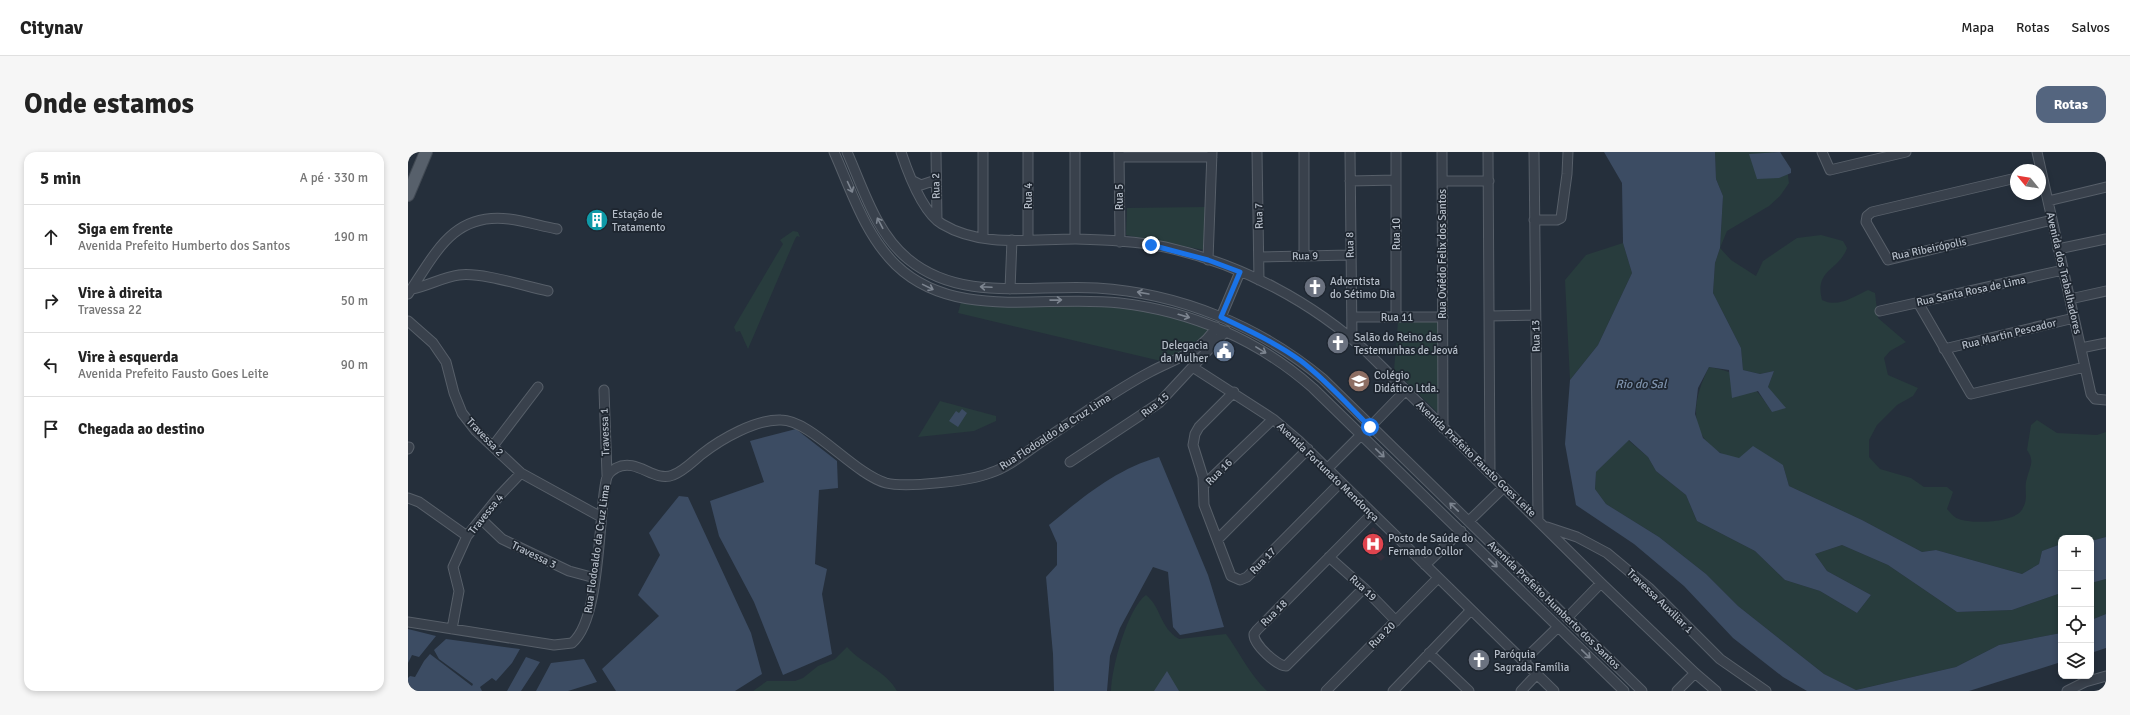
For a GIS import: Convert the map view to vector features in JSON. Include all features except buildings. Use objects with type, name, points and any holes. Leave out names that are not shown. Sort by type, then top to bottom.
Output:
[{"type":"main road","points":[[408,195],[426,152]]},
{"type":"street","name":"Avenida Prefeito Humberto dos Santos","points":[[834,152],[841,170],[877,243],[896,265],[916,280],[932,289],[951,296],[986,301],[1072,300],[1121,303],[1176,314],[1216,327],[1258,348],[1299,376],[1461,531],[1624,691]]},
{"type":"street","name":"Avenida Prefeito Humberto dos Santos","points":[[847,152],[884,230],[893,244],[907,258],[933,275],[955,284],[1010,289],[1097,288],[1139,292],[1187,304],[1221,317],[1278,346],[1309,368],[1642,691]]},
{"type":"street","name":"Avenida Prefeito Fausto Goes Leite","points":[[900,152],[922,200],[937,220],[962,233],[983,238],[1120,242],[1165,247],[1208,260],[1240,272],[1301,301],[1352,338],[1538,519],[1601,583],[1695,673],[1716,691]]},
{"type":"street","name":"Rua 2","points":[[936,152],[937,220]]},
{"type":"street","points":[[982,152],[983,238]]},
{"type":"street","name":"Rua 4","points":[[1028,152],[1028,240]]},
{"type":"street","points":[[1075,152],[1076,240]]},
{"type":"street","name":"Rua 7","points":[[1257,152],[1259,280]]},
{"type":"street","points":[[1304,152],[1304,256]]},
{"type":"street","name":"Rua 8","points":[[1350,152],[1352,338]]},
{"type":"street","name":"Rua 10","points":[[1396,152],[1396,316]]},
{"type":"street","name":"Rua Oviêdo Felix dos Santos","points":[[1442,152],[1443,428]]},
{"type":"street","points":[[1488,152],[1490,473]]},
{"type":"street","name":"Rua 13","points":[[1534,152],[1538,519]]},
{"type":"street","points":[[1534,220],[1557,220],[1561,218],[1567,174],[1568,152]]},
{"type":"street","points":[[1822,152],[1830,170],[1906,152]]},
{"type":"street","name":"Avenida dos Trabalhadores","points":[[2037,152],[2039,164]]},
{"type":"street","points":[[1119,154],[1212,155],[1208,260]]},
{"type":"street","name":"Rua 5","points":[[1119,154],[1120,242]]},
{"type":"street","points":[[841,170],[852,164]]},
{"type":"street","name":"Rua Ribeirópolis","points":[[2010,179],[1872,212],[1867,216],[1866,222],[1888,260],[2052,220]]},
{"type":"street","points":[[913,181],[921,185],[936,180]]},
{"type":"street","points":[[1350,181],[1396,180]]},
{"type":"street","points":[[1442,181],[1489,181]]},
{"type":"street","points":[[2048,201],[2106,187]]},
{"type":"street","name":"Avenida dos Trabalhadores","points":[[2046,193],[2092,397],[2096,400],[2106,400]]},
{"type":"street","points":[[410,292],[439,248],[464,225],[484,220],[508,219],[557,229]]},
{"type":"street","points":[[2058,249],[2106,239]]},
{"type":"street","points":[[1010,289],[1012,240]]},
{"type":"street","name":"Rua 9","points":[[1259,257],[1350,256]]},
{"type":"street","name":"Rua Santa Rosa de Lima","points":[[1880,311],[2063,270]]},
{"type":"street","points":[[1221,317],[1240,272]]},
{"type":"street","points":[[410,292],[454,275],[470,274],[548,292]]},
{"type":"street","points":[[2070,299],[2106,291]]},
{"type":"street","points":[[1921,302],[1920,306],[1971,394],[2085,367]]},
{"type":"street","points":[[1490,316],[1535,315]]},
{"type":"street","name":"Rua 11","points":[[1352,317],[1443,317]]},
{"type":"street","name":"Rua Martin Pescador","points":[[1944,349],[2074,318]]},
{"type":"street","name":"Travessa 2","points":[[408,321],[433,343],[443,357],[446,362],[454,393],[462,412],[476,431],[521,473],[601,517]]},
{"type":"street","name":"Rua Flodoaldo da Cruz Lima","points":[[408,622],[554,645],[572,643],[586,624],[595,578],[607,475],[617,467],[628,464],[660,476],[671,476],[723,439],[771,421],[784,420],[798,425],[867,473],[887,483],[908,485],[980,476],[1008,465],[1136,380],[1192,352],[1208,339],[1216,327]]},
{"type":"street","name":"Rua 15","points":[[1070,462],[1152,409],[1194,368],[1226,331]]},
{"type":"street","name":"Avenida dos Trabalhadores","points":[[2081,348],[2106,343]]},
{"type":"street","name":"Avenida Fortunato Mendonça","points":[[1194,368],[1234,392],[1273,419],[1308,450],[1554,691]]},
{"type":"street","points":[[1299,376],[1309,368]]},
{"type":"street","points":[[493,446],[538,387]]},
{"type":"street","name":"Travessa 1","points":[[604,390],[607,475]]},
{"type":"street","points":[[1370,427],[1405,390]]},
{"type":"street","points":[[1204,485],[1193,444],[1195,434],[1199,427],[1234,392]]},
{"type":"street","name":"Rua 16","points":[[1218,539],[1203,500],[1204,485],[1273,419]]},
{"type":"street","points":[[1327,468],[1361,435]]},
{"type":"street","points":[[1218,539],[1308,450]]},
{"type":"street","name":"Travessa 4","points":[[452,629],[459,591],[453,567],[467,536],[521,473]]},
{"type":"street","name":"Rua 17","points":[[1218,539],[1230,574],[1235,578],[1244,579],[1340,483]]},
{"type":"street","points":[[1469,522],[1504,487]]},
{"type":"street","points":[[408,498],[419,502],[467,536]]},
{"type":"street","name":"Rua 18","points":[[1364,588],[1289,664],[1284,666],[1277,664],[1254,640],[1254,633],[1372,514]]},
{"type":"street","name":"Travessa 3","points":[[481,519],[502,539],[569,572],[595,578]]},
{"type":"street","name":"Travessa Auxiliar 1","points":[[1545,527],[1577,537],[1607,553],[1649,588],[1720,659],[1766,691]]},
{"type":"street","points":[[1425,565],[1461,531]]},
{"type":"street","name":"Rua 19","points":[[1329,557],[1364,588],[1396,621]]},
{"type":"street","name":"Rua 20","points":[[1326,691],[1438,578]]},
{"type":"street","points":[[1567,618],[1601,583]]},
{"type":"street","points":[[1393,691],[1471,610]]},
{"type":"street","points":[[1523,661],[1558,627]]},
{"type":"street","points":[[1430,653],[1463,689]]},
{"type":"street","points":[[1677,691],[1695,673]]},
{"type":"street","points":[[1521,691],[1537,674]]},
{"type":"street","points":[[2067,691],[2086,682],[2106,677]]},
{"type":"shaded area","name":"Posto de Saúde do Fernando Collor","points":[[1373,527],[1385,537],[1381,541],[1386,547],[1381,553],[1385,557],[1381,561],[1360,542]]},
{"type":"green space","points":[[1715,152],[1773,152],[1787,168],[1789,183],[1780,196],[1769,206],[1727,231],[1720,248],[1723,196],[1716,179]]},
{"type":"green space","points":[[1206,207],[1204,250],[1126,235],[1127,208]]},
{"type":"green space","points":[[793,231],[798,232],[800,237],[797,236],[795,239],[748,349],[740,331],[736,332],[734,327],[783,244],[780,240]]},
{"type":"green space","points":[[1821,235],[1843,241],[1847,248],[1843,256],[1828,271],[1821,282],[1820,290],[1822,300],[1834,303],[1845,301],[1868,290],[1875,293],[1878,318],[1906,342],[1890,351],[1884,358],[1888,375],[1918,388],[1913,396],[1897,405],[1877,425],[1869,440],[1869,457],[1880,469],[1911,478],[1924,487],[1947,487],[1953,492],[1947,509],[1952,515],[1965,521],[1982,522],[2009,518],[2016,515],[2024,507],[2026,498],[2026,482],[2031,464],[2031,457],[2027,450],[2031,425],[2037,420],[2057,433],[2097,435],[2106,432],[2106,537],[2094,540],[2094,535],[2058,535],[2058,545],[2042,551],[2039,564],[2022,574],[1936,550],[1922,552],[1862,520],[1789,486],[1783,465],[1741,460],[1719,452],[1708,444],[1701,434],[1697,424],[1697,402],[1709,367],[1730,372],[1746,381],[1759,394],[1772,412],[1768,387],[1774,371],[1760,374],[1743,370],[1741,348],[1713,293],[1715,263],[1720,248],[1731,260],[1756,276],[1763,261],[1797,238]]},
{"type":"green space","points":[[1623,243],[1632,273],[1598,345],[1570,380],[1565,280],[1586,255]]},
{"type":"green space","points":[[961,302],[1120,305],[1180,318],[1211,331],[1217,336],[1165,362],[958,313]]},
{"type":"green space","points":[[1439,319],[1439,414],[1394,370],[1398,321]]},
{"type":"green space","points":[[940,401],[996,416],[996,421],[974,431],[918,437]]},
{"type":"green space","points":[[1628,440],[1648,457],[1656,471],[1686,495],[1697,521],[1755,551],[1785,580],[1820,591],[1857,613],[1871,595],[1827,571],[1815,554],[1842,545],[1888,565],[1957,612],[2012,610],[2058,594],[2058,634],[1999,645],[1956,667],[1856,690],[1824,674],[1738,606],[1706,574],[1659,537],[1606,504],[1595,489],[1596,472]]},
{"type":"green space","points":[[2106,579],[2106,614],[2094,619],[2094,607],[2094,582]]},
{"type":"green space","points":[[1146,595],[1155,606],[1168,629],[1179,639],[1226,634],[1250,671],[1267,691],[1111,691],[1117,654],[1127,625],[1139,602]]},
{"type":"green space","points":[[847,647],[887,678],[897,691],[753,691],[767,681],[795,681],[803,678],[818,666],[835,659]]},
{"type":"water","name":"Rio do Sal","points":[[1604,152],[1715,152],[1716,179],[1723,196],[1720,248],[1715,263],[1713,293],[1741,348],[1743,370],[1760,374],[1774,371],[1768,387],[1786,408],[1772,412],[1758,391],[1732,398],[1729,370],[1709,367],[1698,388],[1695,414],[1703,438],[1720,453],[1739,458],[1753,446],[1783,465],[1789,486],[1862,520],[1922,552],[1936,550],[2022,574],[2039,564],[2042,551],[2058,545],[2058,594],[2012,610],[1957,612],[1888,565],[1842,545],[1815,554],[1827,571],[1871,595],[1857,613],[1820,591],[1785,580],[1755,551],[1697,521],[1686,495],[1656,471],[1648,457],[1629,440],[1596,472],[1595,489],[1606,504],[1659,537],[1706,574],[1738,606],[1824,674],[1856,690],[1956,667],[1999,645],[2058,634],[2058,663],[1969,691],[1807,691],[1783,677],[1733,638],[1684,586],[1634,544],[1576,505],[1565,444],[1570,380],[1598,345],[1632,273],[1623,243],[1622,183]]},
{"type":"water","points":[[1780,152],[1791,169],[1791,173],[1779,178],[1757,179],[1749,154]]},
{"type":"water","points":[[962,409],[967,413],[958,427],[949,421],[956,411],[959,413]]},
{"type":"water","points":[[796,429],[837,461],[838,488],[819,490],[815,564],[827,569],[822,594],[832,654],[783,675],[754,602],[719,536],[710,501],[764,482],[750,441]]},
{"type":"water","points":[[1159,457],[1208,575],[1224,627],[1180,635],[1173,627],[1168,572],[1153,567],[1120,628],[1110,656],[1107,691],[1054,691],[1053,654],[1046,577],[1057,565],[1057,543],[1049,525],[1087,494],[1114,476],[1143,462]]},
{"type":"water","points":[[679,496],[688,497],[751,633],[762,674],[735,691],[616,691],[602,669],[659,616],[638,595],[660,555],[649,533]]},
{"type":"water","points":[[2106,537],[2106,579],[2094,582],[2094,571],[2094,540]]},
{"type":"water","points":[[2106,614],[2106,648],[2094,652],[2094,643],[2094,619]]},
{"type":"water","points":[[408,629],[436,636],[419,657],[412,655],[408,663]]},
{"type":"water","points":[[446,639],[520,649],[512,663],[496,681],[492,678],[480,687],[482,691],[408,691],[408,678],[410,676],[415,677],[424,661],[430,654],[472,686],[473,684],[439,659],[434,650]]},
{"type":"water","points":[[526,657],[540,662],[521,691],[507,691]]},
{"type":"water","points":[[584,659],[597,682],[568,691],[536,691],[551,663]]},
{"type":"water","points":[[1167,671],[1179,691],[1154,691]]},
{"type":"place","name":"Estação de Tratamento","points":[[597,220]]},
{"type":"place","name":"Adventista do Sétimo Dia","points":[[1315,287]]},
{"type":"place","name":"Salão do Reino das Testemunhas de Jeová","points":[[1338,343]]},
{"type":"place","name":"Delegacia da Mulher","points":[[1224,351]]},
{"type":"place","name":"Colégio Didático Ltda.","points":[[1359,381]]},
{"type":"place","name":"Posto de Saúde do Fernando Collor","points":[[1373,544]]},
{"type":"place","name":"Paróquia Sagrada Família","points":[[1479,660]]},
{"type":"route","points":[[1151,245],[1180,251],[1240,272],[1221,317],[1278,346],[1300,361],[1323,379],[1370,427]]}]
